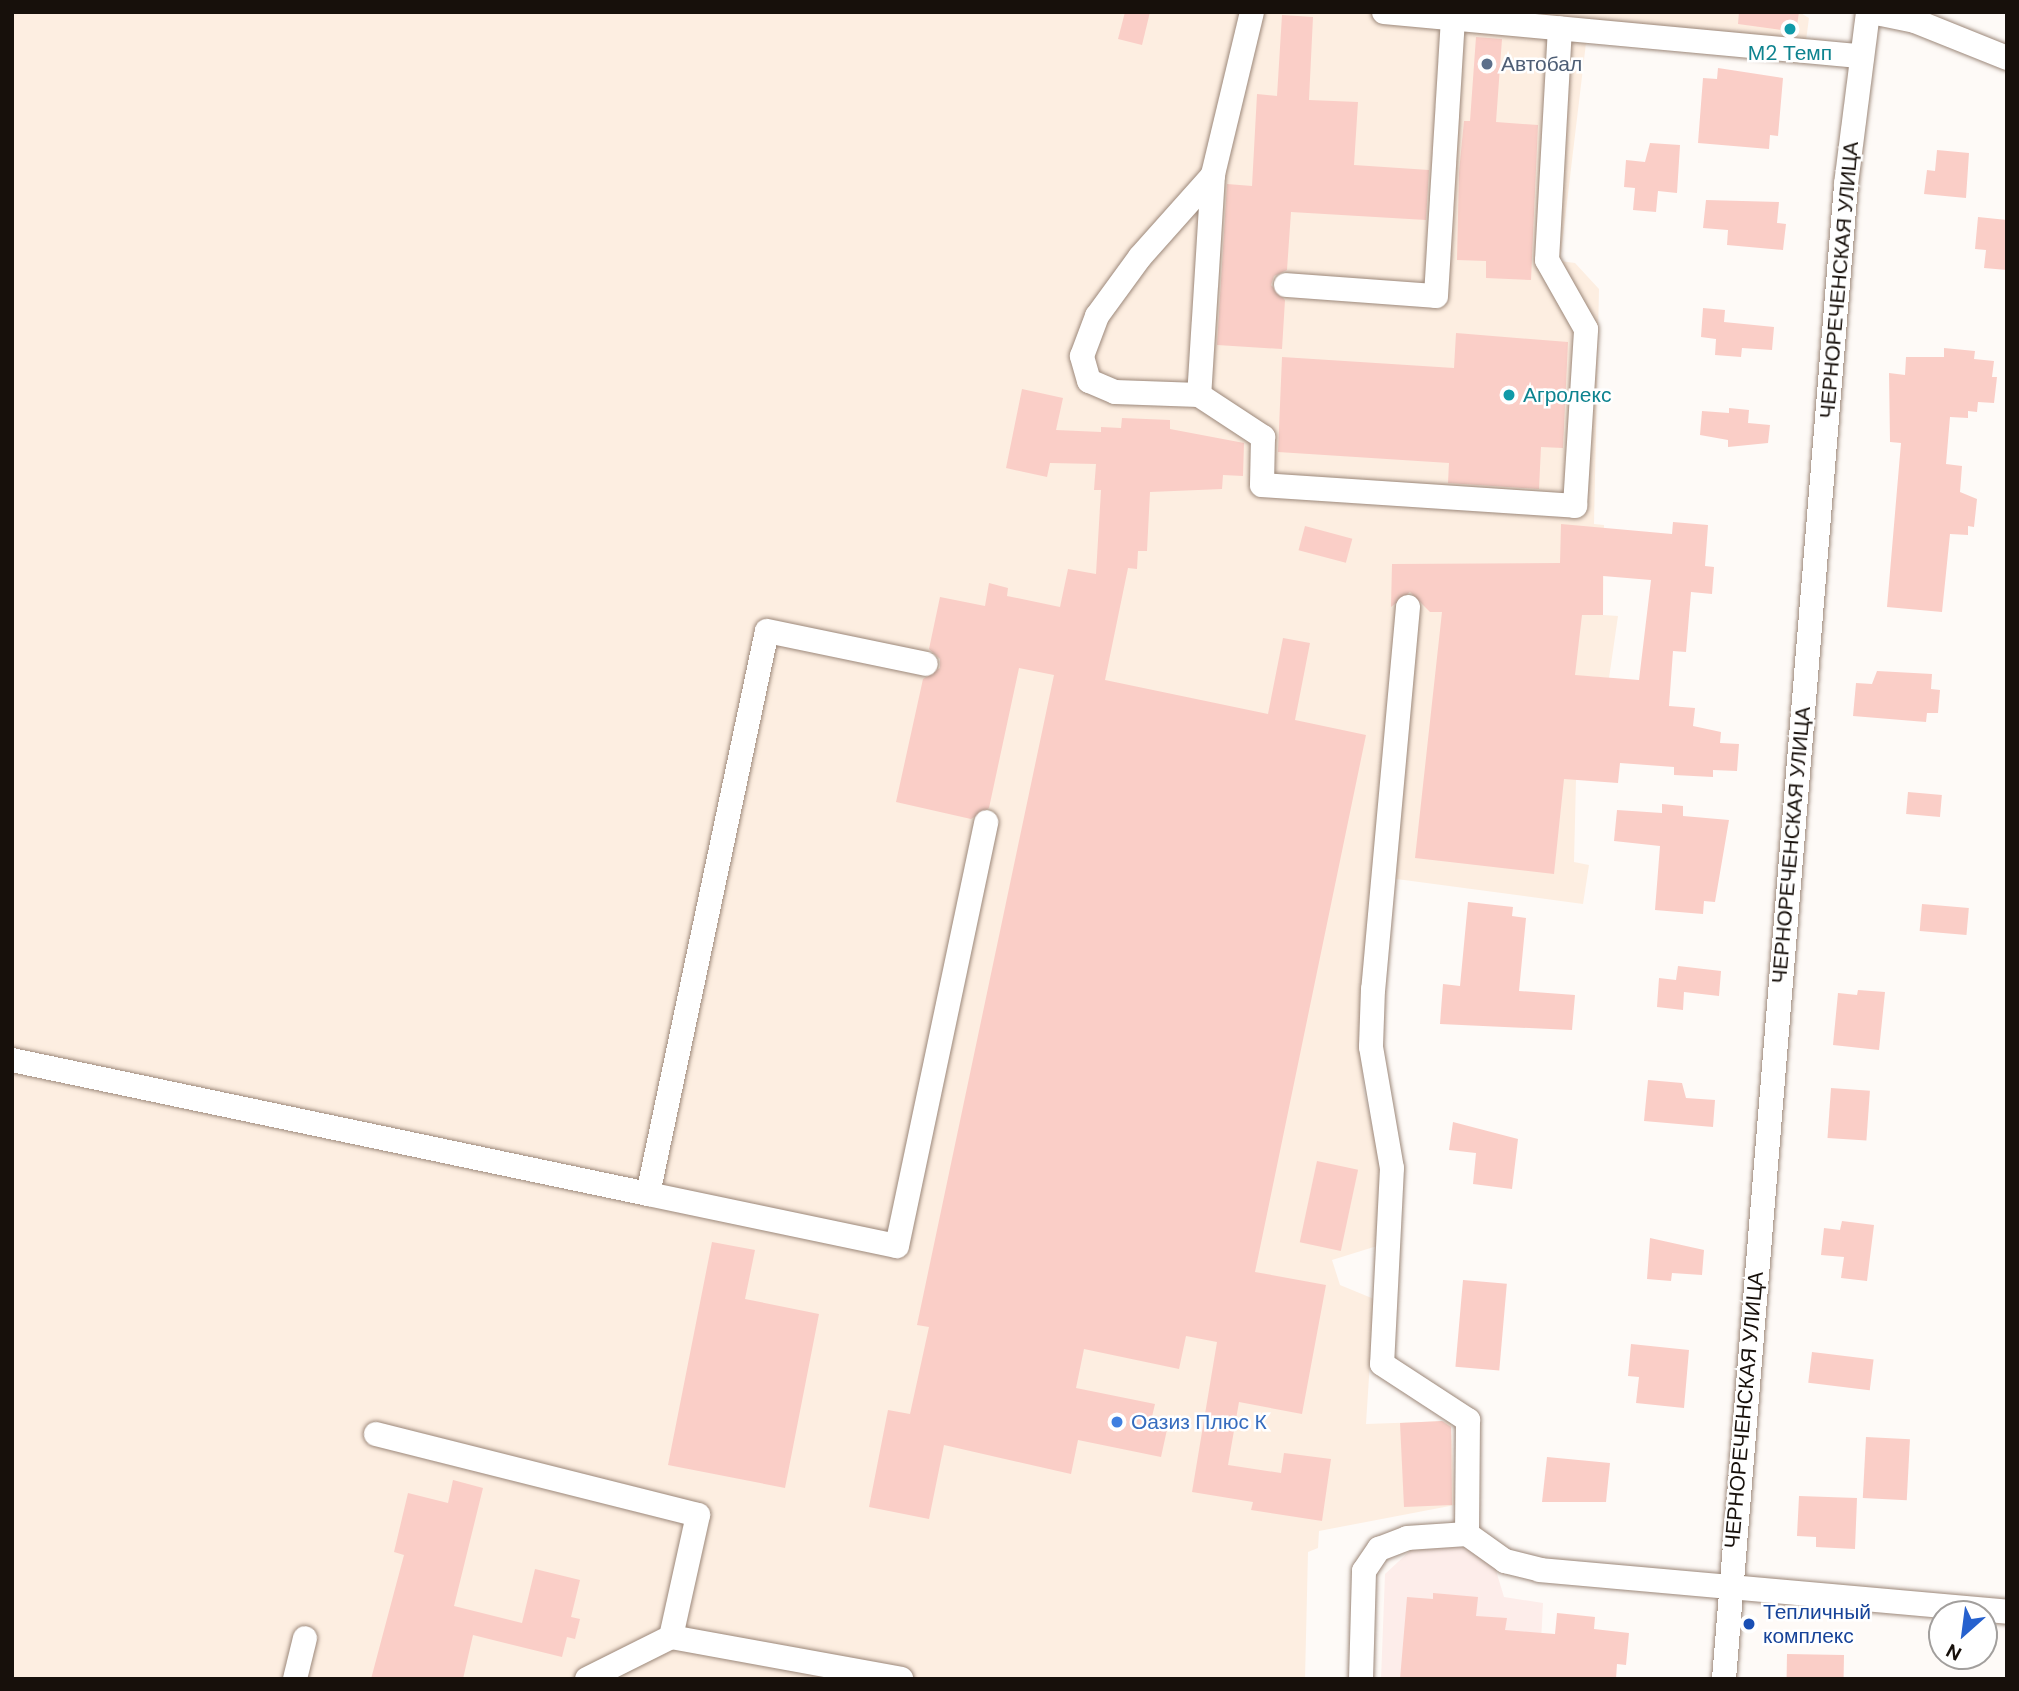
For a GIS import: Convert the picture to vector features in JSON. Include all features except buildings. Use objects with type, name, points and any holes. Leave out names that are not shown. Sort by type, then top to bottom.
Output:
[{"type":"street","points":[[1199,395],[1213,175],[1252,12]]},
{"type":"street","points":[[1384,12],[1862,56]]},
{"type":"street","points":[[1869,12],[1915,21],[2007,58]]},
{"type":"street","name":"ЧЕРНОРЕЧЕНСКАЯ УЛИЦА","points":[[1724,1679],[1843,211],[1869,12]]},
{"type":"street","points":[[1286,285],[1436,296],[1453,19]]},
{"type":"street","points":[[1213,175],[1140,257],[1097,316],[1082,356],[1089,381],[1115,392],[1199,395],[1262,437],[1262,485],[1575,506],[1586,329],[1547,260],[1560,28]]},
{"type":"street","points":[[1408,607],[1373,989],[1371,1047],[1392,1168],[1382,1364],[1468,1420],[1467,1534]]},
{"type":"street","points":[[648,1194],[767,631],[926,664]]},
{"type":"street","points":[[12,1060],[897,1246],[986,822]]},
{"type":"street","points":[[376,1434],[698,1515],[671,1637]]},
{"type":"street","points":[[1361,1679],[1364,1571],[1379,1549],[1407,1538],[1467,1534],[1505,1561],[1540,1570],[1730,1590],[2007,1612]]},
{"type":"street","points":[[587,1679],[671,1637],[817,1671],[901,1679]]},
{"type":"street","points":[[295,1679],[304,1638]]},
{"type":"shaded area","points":[[12,12],[1799,12],[1809,18],[1803,63],[1586,43],[1560,261],[1575,263],[1599,289],[1594,524],[1604,525],[1603,615],[1618,616],[1609,678],[1586,676],[1578,698],[1574,862],[1589,865],[1583,904],[1374,876],[1360,1044],[1364,1092],[1382,1169],[1377,1246],[1332,1260],[1340,1285],[1374,1299],[1366,1424],[1451,1421],[1455,1505],[1319,1531],[1318,1548],[1308,1552],[1305,1679],[12,1679]]},
{"type":"shaded area","points":[[1463,1547],[1494,1564],[1504,1597],[1543,1603],[1541,1643],[1564,1679],[1381,1679],[1385,1574],[1412,1549]]},
{"type":"place","name":"М2 Темп","points":[[1790,29]]},
{"type":"place","name":"Автобал","points":[[1487,64]]},
{"type":"place","name":"Агролекс","points":[[1509,395]]},
{"type":"place","name":"Оазиз Плюс К","points":[[1117,1422]]},
{"type":"place","name":"Тепличный комплекс","points":[[1749,1624]]}]
